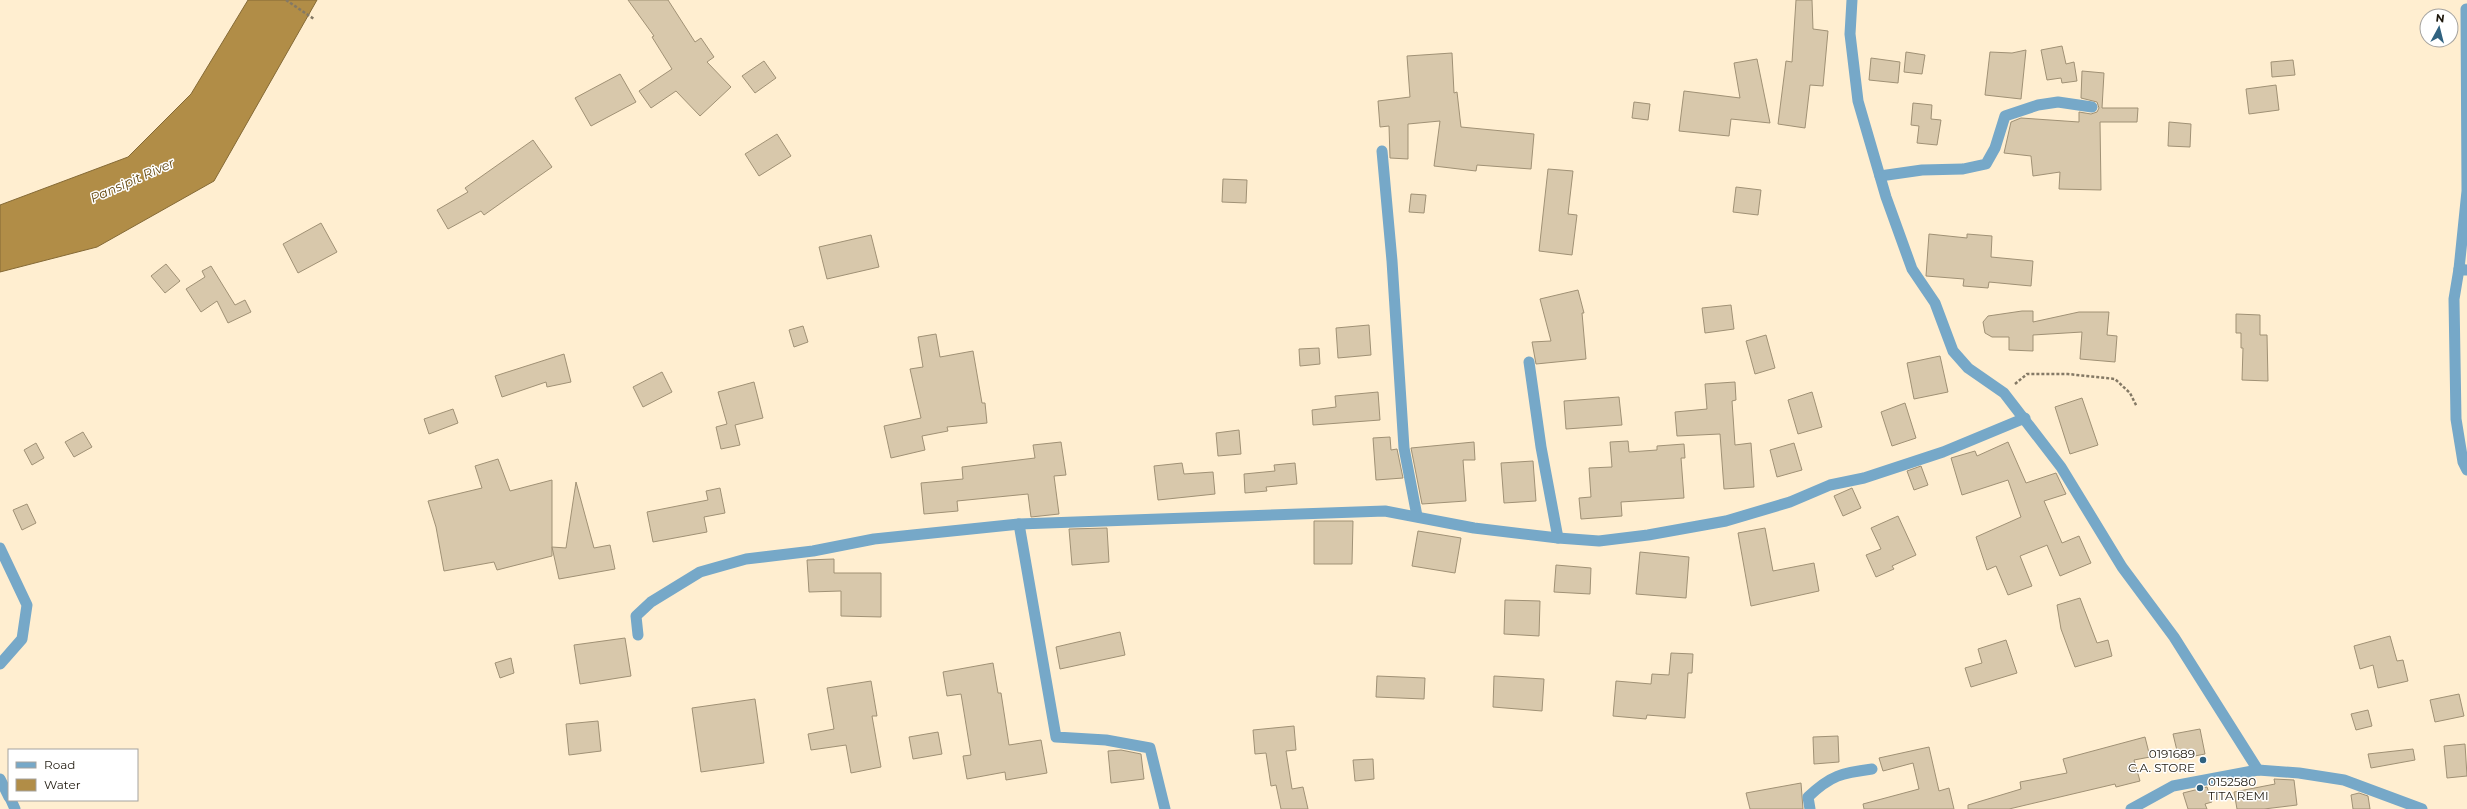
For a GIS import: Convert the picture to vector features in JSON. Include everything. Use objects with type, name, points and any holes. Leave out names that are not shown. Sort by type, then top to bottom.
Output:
[{"type":"street","points":[[1852,0],[1850,34],[1858,101],[1880,176],[1912,269],[1935,303],[1954,351],[1968,368],[2004,393],[2062,467],[2122,567],[2174,637],[2258,770]]},
{"type":"street","points":[[2466,9],[2467,191],[2463,270],[2454,299],[2456,419],[2463,462],[2467,470]]},
{"type":"street","points":[[1880,176],[1922,170],[1962,169],[1986,164],[1995,148],[2005,116],[2038,105],[2058,102],[2092,107]]},
{"type":"street","points":[[1382,151],[1392,260],[1404,448],[1417,516]]},
{"type":"street","points":[[1529,362],[1558,538]]},
{"type":"street","points":[[638,634],[636,616],[651,602],[700,572],[746,560],[874,539],[1019,524],[1385,511],[1474,528],[1558,538],[1599,541],[1726,521],[1790,502],[1830,485],[1864,478],[1943,452],[2025,418]]},
{"type":"street","points":[[1019,524],[1056,737],[1106,740],[1150,748],[1165,809]]},
{"type":"street","points":[[0,548],[27,605],[22,639],[0,664]]},
{"type":"street","points":[[1810,809],[1808,797],[1821,784],[1838,774],[1872,769]]},
{"type":"street","points":[[2131,809],[2173,786],[2258,770],[2299,773],[2344,780],[2422,809]]},
{"type":"street","points":[[0,779],[8,794]]},
{"type":"path","points":[[286,0],[314,19]]},
{"type":"path","points":[[2004,393],[2027,374],[2115,379],[2130,393],[2137,408]]},
{"type":"water","name":"Pansipit River","points":[[248,0],[317,0],[214,181],[97,247],[0,272],[0,205],[128,157],[191,94]]},
{"type":"building","points":[[628,0],[668,0],[695,42],[701,38],[714,57],[707,62],[731,87],[700,116],[676,91],[651,108],[639,91],[672,69],[652,37],[654,36]]},
{"type":"building","points":[[1796,0],[1812,0],[1813,29],[1828,31],[1823,86],[1810,85],[1805,128],[1778,124],[1786,61],[1792,62]]},
{"type":"building","points":[[2062,46],[2066,64],[2074,62],[2077,81],[2062,83],[2061,78],[2047,80],[2041,50]]},
{"type":"building","points":[[2026,50],[2021,99],[1985,95],[1990,52],[2012,53]]},
{"type":"building","points":[[1906,52],[1925,55],[1922,74],[1904,72]]},
{"type":"building","points":[[1452,53],[1454,93],[1457,92],[1461,127],[1534,134],[1531,169],[1477,165],[1476,171],[1434,166],[1440,121],[1408,124],[1408,159],[1390,158],[1389,126],[1380,127],[1378,101],[1410,97],[1407,56]]},
{"type":"building","points":[[1871,58],[1900,62],[1898,83],[1869,80]]},
{"type":"building","points":[[1757,59],[1770,123],[1731,119],[1729,136],[1679,131],[1684,91],[1740,98],[1734,63]]},
{"type":"building","points":[[2293,60],[2295,75],[2272,77],[2271,62]]},
{"type":"building","points":[[764,61],[776,78],[755,93],[742,76]]},
{"type":"building","points":[[2082,71],[2104,73],[2102,108],[2138,108],[2137,122],[2100,122],[2101,190],[2059,189],[2060,172],[2033,176],[2031,156],[2004,153],[2011,122],[2021,118],[2079,122],[2079,112],[2091,114],[2097,112],[2099,108],[2097,102],[2081,98]]},
{"type":"building","points":[[620,74],[636,102],[591,126],[575,98]]},
{"type":"building","points":[[2276,85],[2279,110],[2249,114],[2246,89]]},
{"type":"building","points":[[1634,102],[1650,104],[1648,120],[1632,118]]},
{"type":"building","points":[[1913,103],[1932,105],[1931,119],[1941,120],[1937,145],[1917,143],[1919,126],[1911,125]]},
{"type":"building","points":[[2169,122],[2191,124],[2190,147],[2168,146]]},
{"type":"building","points":[[777,134],[791,156],[759,176],[745,154]]},
{"type":"building","points":[[533,140],[552,167],[484,215],[481,211],[448,229],[437,210],[468,192],[465,188]]},
{"type":"building","points":[[1548,169],[1573,171],[1568,214],[1577,215],[1572,255],[1539,251]]},
{"type":"building","points":[[1223,179],[1247,180],[1246,203],[1222,202]]},
{"type":"building","points":[[1736,187],[1761,190],[1758,215],[1733,212]]},
{"type":"building","points":[[1411,194],[1426,195],[1424,213],[1409,212]]},
{"type":"building","points":[[321,223],[337,252],[298,273],[283,244]]},
{"type":"building","points":[[1929,234],[1967,238],[1967,234],[1992,236],[1991,257],[2033,261],[2031,286],[1989,282],[1988,288],[1963,286],[1964,279],[1926,276]]},
{"type":"building","points":[[871,235],[879,267],[827,279],[819,247]]},
{"type":"building","points":[[166,264],[180,281],[165,293],[151,276]]},
{"type":"building","points":[[211,266],[235,305],[245,300],[251,312],[228,323],[217,301],[201,312],[186,289],[205,277],[202,271]]},
{"type":"building","points":[[1578,290],[1584,313],[1582,313],[1586,359],[1536,364],[1532,342],[1551,341],[1540,299]]},
{"type":"building","points":[[1731,305],[1734,329],[1705,333],[1702,308]]},
{"type":"building","points":[[2022,311],[2033,311],[2033,322],[2079,312],[2109,312],[2107,335],[2117,336],[2115,362],[2080,359],[2082,332],[2033,335],[2033,351],[2009,350],[2009,337],[1992,337],[1985,333],[1983,322],[1988,316]]},
{"type":"building","points":[[2236,314],[2260,315],[2260,335],[2267,335],[2268,381],[2242,380],[2243,348],[2241,348],[2241,333],[2236,333]]},
{"type":"building","points":[[1369,325],[1371,355],[1338,358],[1336,328]]},
{"type":"building","points":[[803,326],[808,342],[794,347],[789,330]]},
{"type":"building","points":[[936,334],[940,357],[973,351],[982,403],[985,403],[987,423],[947,427],[948,431],[922,436],[925,450],[891,458],[884,426],[921,418],[910,369],[923,367],[918,337]]},
{"type":"building","points":[[1766,335],[1775,368],[1755,374],[1746,341]]},
{"type":"building","points":[[1319,348],[1320,364],[1300,366],[1299,349]]},
{"type":"building","points":[[564,354],[571,382],[547,387],[546,382],[502,397],[495,376]]},
{"type":"building","points":[[1940,356],[1948,392],[1914,399],[1907,363]]},
{"type":"building","points":[[662,372],[672,392],[643,407],[633,387]]},
{"type":"building","points":[[754,382],[763,418],[735,425],[740,445],[721,449],[716,427],[727,424],[718,392]]},
{"type":"building","points":[[1735,382],[1736,400],[1732,401],[1735,445],[1751,443],[1754,487],[1724,489],[1720,434],[1677,436],[1675,412],[1707,409],[1705,384]]},
{"type":"building","points":[[1378,392],[1380,420],[1313,425],[1312,410],[1336,407],[1335,396]]},
{"type":"building","points":[[1812,392],[1822,427],[1798,434],[1788,400]]},
{"type":"building","points":[[1619,397],[1622,425],[1566,429],[1564,401]]},
{"type":"building","points":[[2082,398],[2098,445],[2070,454],[2055,407]]},
{"type":"building","points":[[1905,403],[1916,438],[1892,446],[1881,412]]},
{"type":"building","points":[[453,409],[458,423],[429,434],[424,419]]},
{"type":"building","points":[[1239,430],[1241,454],[1218,456],[1216,433]]},
{"type":"building","points":[[83,432],[92,447],[74,457],[65,442]]},
{"type":"building","points":[[1390,437],[1391,450],[1397,449],[1403,478],[1376,480],[1373,438]]},
{"type":"building","points":[[1628,441],[1629,452],[1657,450],[1657,446],[1684,444],[1685,458],[1681,458],[1684,498],[1621,502],[1622,516],[1581,519],[1579,498],[1591,497],[1589,468],[1612,467],[1610,442]]},
{"type":"building","points":[[1061,442],[1066,475],[1054,476],[1059,514],[1031,517],[1028,494],[957,501],[958,511],[924,514],[921,483],[963,479],[962,467],[1035,458],[1033,445]]},
{"type":"building","points":[[1474,442],[1475,460],[1463,460],[1466,501],[1422,504],[1411,448]]},
{"type":"building","points":[[2008,442],[2026,483],[2056,473],[2066,494],[2044,501],[2062,543],[2079,536],[2091,563],[2060,576],[2047,545],[2020,556],[2032,586],[2008,595],[1996,566],[1987,570],[1976,537],[2021,517],[2008,480],[1962,495],[1951,458],[1975,451],[1977,456]]},
{"type":"building","points":[[36,443],[44,458],[32,465],[24,450]]},
{"type":"building","points":[[1794,443],[1802,470],[1777,477],[1770,450]]},
{"type":"building","points":[[498,459],[510,491],[552,480],[552,556],[497,570],[494,562],[444,571],[436,527],[428,501],[482,488],[475,466]]},
{"type":"building","points":[[1533,461],[1536,501],[1504,503],[1501,463]]},
{"type":"building","points":[[1182,463],[1184,474],[1213,472],[1215,494],[1158,500],[1154,466]]},
{"type":"building","points":[[1295,463],[1297,484],[1266,487],[1267,491],[1245,493],[1244,474],[1275,471],[1274,465]]},
{"type":"building","points":[[1921,466],[1928,485],[1914,490],[1907,471]]},
{"type":"building","points":[[576,482],[594,548],[610,545],[615,569],[559,579],[552,547],[566,548]]},
{"type":"building","points":[[720,488],[725,513],[704,517],[707,532],[653,542],[647,512],[708,500],[706,491]]},
{"type":"building","points":[[1852,488],[1861,508],[1843,516],[1834,496]]},
{"type":"building","points":[[27,504],[36,523],[22,530],[13,510]]},
{"type":"building","points":[[1898,516],[1916,555],[1892,566],[1894,569],[1876,577],[1866,555],[1881,549],[1871,528]]},
{"type":"building","points":[[1314,521],[1353,521],[1352,564],[1314,564]]},
{"type":"building","points":[[1107,528],[1109,562],[1072,565],[1069,529]]},
{"type":"building","points":[[1765,528],[1773,571],[1814,563],[1819,591],[1751,606],[1738,533]]},
{"type":"building","points":[[1418,531],[1461,538],[1455,573],[1412,566]]},
{"type":"building","points":[[1640,552],[1689,557],[1686,598],[1636,594]]},
{"type":"building","points":[[834,559],[834,573],[881,573],[881,617],[841,616],[841,591],[809,592],[807,560]]},
{"type":"building","points":[[1556,565],[1591,568],[1590,594],[1554,592]]},
{"type":"building","points":[[2080,598],[2097,643],[2108,640],[2112,656],[2075,667],[2061,629],[2057,605]]},
{"type":"building","points":[[1505,600],[1540,601],[1539,636],[1504,634]]},
{"type":"building","points":[[1120,632],[1125,655],[1060,669],[1056,647]]},
{"type":"building","points":[[2390,636],[2397,661],[2403,660],[2408,681],[2378,688],[2373,665],[2360,669],[2354,646]]},
{"type":"building","points":[[625,638],[631,676],[580,684],[574,645]]},
{"type":"building","points":[[2006,640],[2017,673],[1971,687],[1965,668],[1982,663],[1978,649]]},
{"type":"building","points":[[1671,653],[1693,654],[1692,673],[1688,673],[1685,718],[1647,715],[1646,719],[1613,716],[1616,681],[1651,684],[1652,674],[1669,675]]},
{"type":"building","points":[[511,658],[514,673],[500,678],[495,663]]},
{"type":"building","points":[[993,663],[998,693],[1001,693],[1009,745],[1041,740],[1047,773],[1006,780],[1005,772],[967,779],[963,756],[971,755],[961,694],[947,696],[943,672]]},
{"type":"building","points":[[1377,676],[1425,678],[1424,699],[1376,697]]},
{"type":"building","points":[[1494,676],[1544,679],[1542,711],[1493,707]]},
{"type":"building","points":[[871,681],[877,716],[872,716],[881,767],[851,773],[846,745],[811,750],[808,734],[834,729],[827,688]]},
{"type":"building","points":[[2459,694],[2464,716],[2435,722],[2430,700]]},
{"type":"building","points":[[755,699],[764,763],[701,772],[692,708]]},
{"type":"building","points":[[2368,710],[2372,726],[2356,730],[2351,714]]},
{"type":"building","points":[[598,721],[601,751],[569,755],[566,724]]},
{"type":"building","points":[[1294,726],[1296,750],[1286,751],[1292,789],[1303,787],[1308,809],[1281,809],[1276,785],[1271,786],[1266,753],[1255,754],[1253,730]]},
{"type":"building","points":[[2200,729],[2205,754],[2179,759],[2173,734]]},
{"type":"building","points":[[938,732],[942,754],[913,759],[909,737]]},
{"type":"building","points":[[1838,736],[1839,762],[1814,764],[1813,737]]},
{"type":"building","points":[[2145,737],[2150,757],[2134,760],[2140,781],[2116,787],[2115,784],[2009,809],[1968,809],[1968,805],[2021,789],[2020,782],[2067,773],[2063,759]]},
{"type":"building","points":[[2465,744],[2467,776],[2447,778],[2444,746]]},
{"type":"building","points":[[1929,747],[1939,791],[1949,788],[1954,809],[1864,809],[1863,804],[1919,789],[1913,763],[1883,771],[1879,758]]},
{"type":"building","points":[[2413,749],[2415,760],[2371,768],[2368,754]]},
{"type":"building","points":[[1121,750],[1141,754],[1144,779],[1111,783],[1108,751]]},
{"type":"building","points":[[1373,759],[1374,779],[1355,781],[1353,760]]},
{"type":"building","points":[[2274,779],[2294,780],[2297,805],[2264,809],[2237,809],[2234,792],[2275,784]]},
{"type":"building","points":[[1801,783],[1803,809],[1750,809],[1746,793]]},
{"type":"building","points":[[2207,787],[2212,802],[2205,804],[2207,809],[2188,809],[2183,793]]},
{"type":"building","points":[[2359,793],[2368,796],[2370,809],[2353,809],[2351,795]]},
{"type":"place","name":"0191689 C.A. STORE","points":[[2203,760]]},
{"type":"place","name":"0152580 TITA REMI","points":[[2200,788]]}]
